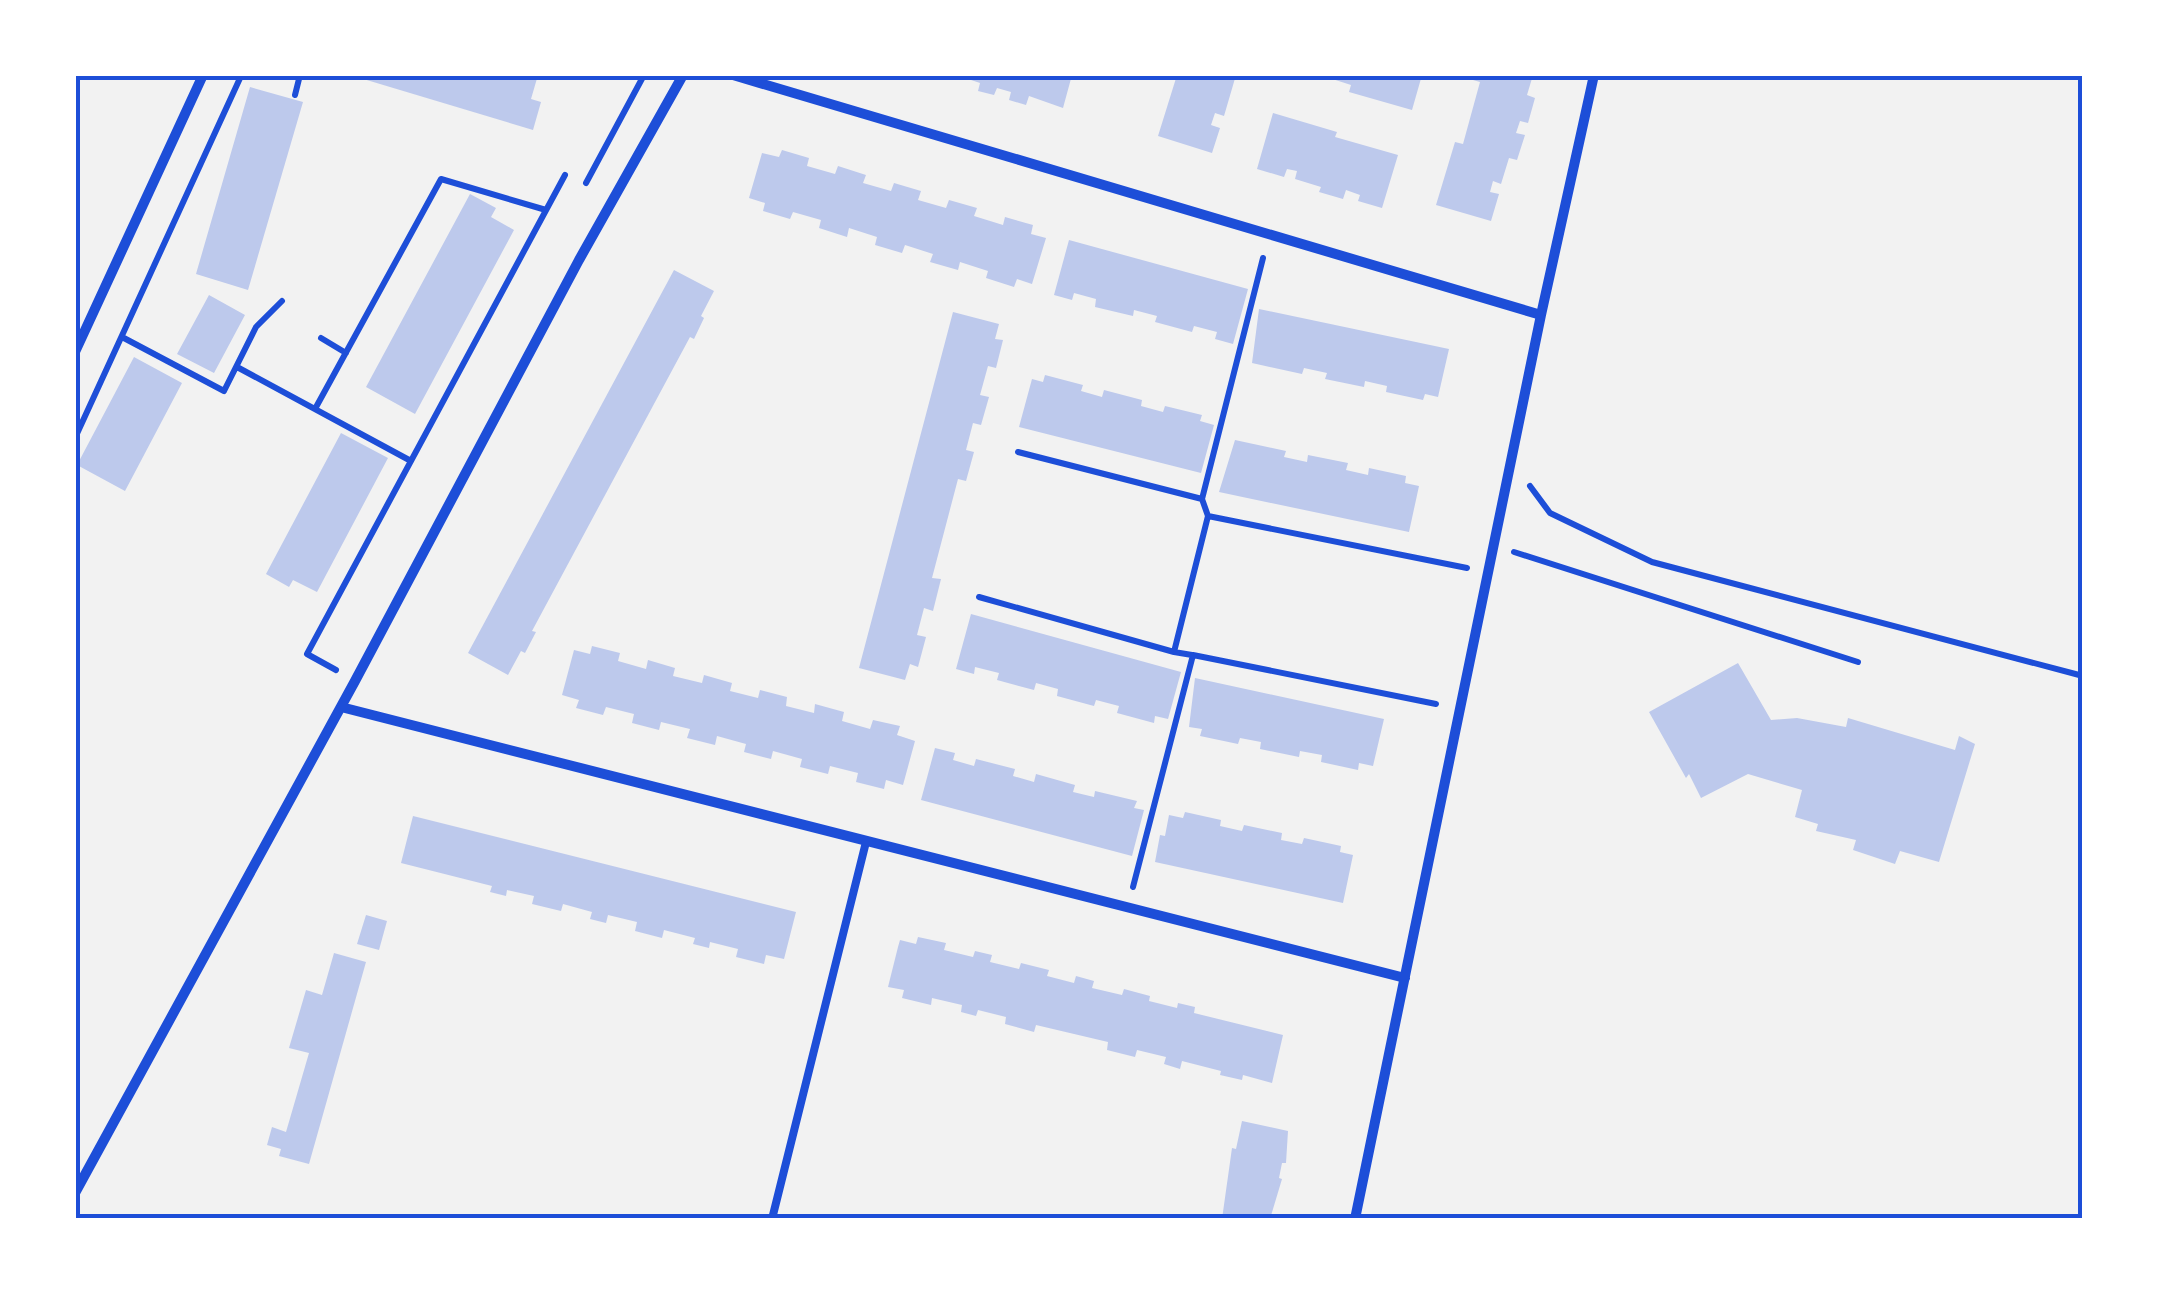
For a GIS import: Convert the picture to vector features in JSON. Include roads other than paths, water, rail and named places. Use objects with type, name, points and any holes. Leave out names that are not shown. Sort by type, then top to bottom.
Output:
[{"type":"street","points":[[75,352],[203,75]]},
{"type":"street","points":[[75,1193],[682,75]]},
{"type":"street","points":[[734,75],[1541,316]]},
{"type":"street","points":[[1355,1219],[1594,75]]},
{"type":"street","points":[[341,706],[1405,978]]},
{"type":"lane","points":[[772,1219],[866,842]]}]
